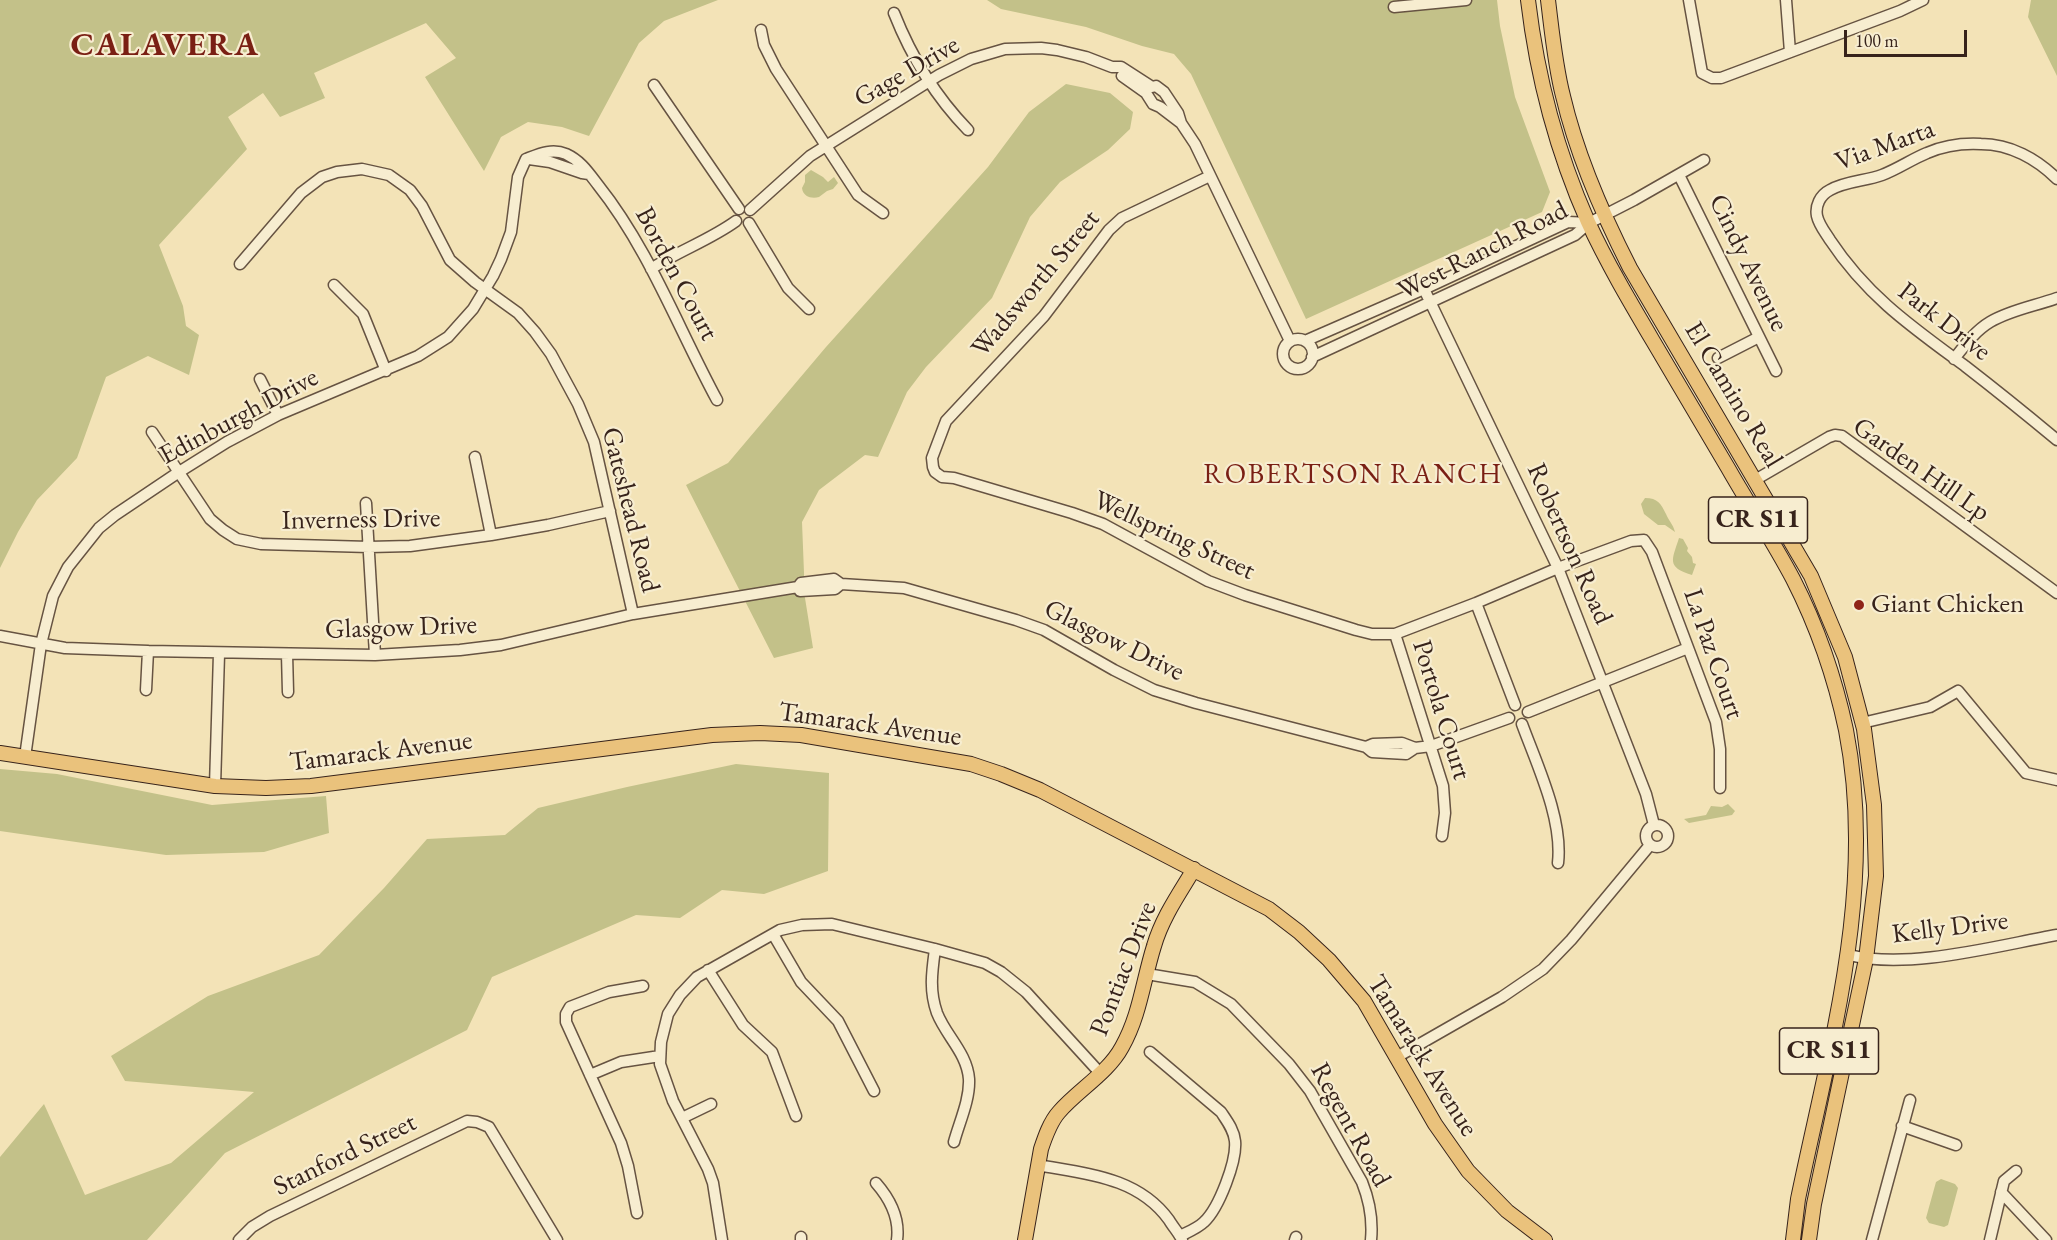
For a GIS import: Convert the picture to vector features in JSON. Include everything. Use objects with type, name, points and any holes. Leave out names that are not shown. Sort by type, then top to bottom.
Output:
[{"type":"main road","name":"El Camino Real","points":[[1528,0],[1532,34],[1546,99],[1588,223],[1629,300],[1793,579],[1828,662],[1846,732],[1856,806],[1856,875],[1849,955],[1798,1199],[1793,1240]]},
{"type":"main road","name":"El Camino Real","points":[[1548,0],[1563,95],[1575,138],[1604,216],[1629,268],[1811,576],[1845,657],[1862,723],[1870,767],[1876,876],[1866,959],[1814,1204],[1809,1240]]},
{"type":"main road","name":"Tamarack Avenue","points":[[0,753],[214,786],[266,788],[311,786],[711,735],[801,735],[971,764],[1040,790],[1194,869],[1269,909],[1307,939],[1329,960],[1364,1001],[1436,1124],[1468,1171],[1507,1211],[1545,1240]]},
{"type":"main road","name":"Pontiac Drive","points":[[1025,1240],[1045,1137],[1057,1114],[1114,1060],[1121,1049],[1135,1022],[1154,944],[1166,915],[1194,869]]},
{"type":"street","points":[[1394,7],[1466,0]]},
{"type":"street","points":[[1689,0],[1702,73],[1712,78],[1721,78],[1900,11],[1923,0]]},
{"type":"street","points":[[1786,0],[1790,52]]},
{"type":"street","points":[[894,13],[929,82],[948,110],[968,130]]},
{"type":"street","points":[[761,30],[764,45],[777,69],[858,195],[883,213]]},
{"type":"street","name":"Gage Drive","points":[[744,209],[826,146],[929,82],[971,59],[1005,49],[1041,48],[1079,55],[1113,67],[1149,90],[1153,104],[1182,123],[1195,144],[1290,341]]},
{"type":"street","points":[[654,85],[744,209],[752,216],[748,223],[743,225],[736,221]]},
{"type":"street","name":"Via Marta","points":[[1820,224],[1816,214],[1817,204],[1830,189],[1882,174],[1929,152],[1954,145],[2002,146],[2029,157],[2057,179]]},
{"type":"street","name":"Borden Court","points":[[526,159],[570,163],[582,173],[589,174],[620,214],[651,269],[717,400]]},
{"type":"street","name":"Edinburgh Drive","points":[[25,757],[42,644],[53,596],[68,567],[99,528],[179,472],[227,442],[278,415],[418,356],[448,337],[473,309],[501,259],[511,232],[518,177],[526,159]]},
{"type":"street","points":[[1588,223],[1704,160]]},
{"type":"street","name":"Gateshead Road","points":[[240,264],[301,193],[322,177],[337,172],[362,169],[389,175],[410,190],[422,206],[450,260],[518,314],[535,332],[578,404],[594,442],[633,614]]},
{"type":"street","name":"Cindy Avenue","points":[[1679,175],[1776,371]]},
{"type":"street","name":"Wadsworth Street","points":[[932,458],[946,421],[1044,316],[1108,230],[1122,219],[1210,176]]},
{"type":"street","points":[[736,221],[735,213],[744,209]]},
{"type":"street","points":[[651,269],[719,233],[736,221]]},
{"type":"street","name":"West Ranch Road","points":[[1305,341],[1424,289],[1569,221],[1588,223]]},
{"type":"street","points":[[748,223],[788,288],[808,309]]},
{"type":"street","name":"West Ranch Road","points":[[1312,357],[1575,235],[1588,223]]},
{"type":"street","name":"Park Drive","points":[[1820,224],[1856,276],[1885,305],[2008,399],[2057,440]]},
{"type":"street","points":[[334,285],[363,314],[386,371]]},
{"type":"street","name":"Robertson Road","points":[[1424,289],[1557,568],[1604,682],[1646,794],[1654,825]]},
{"type":"street","points":[[1954,359],[1969,339],[1988,323],[2002,316],[2057,298]]},
{"type":"street","points":[[1718,358],[1759,337]]},
{"type":"street","points":[[1295,339],[1305,341],[1311,348],[1311,362],[1298,369],[1289,366],[1283,358],[1284,348],[1295,339]]},
{"type":"street","points":[[260,379],[278,415]]},
{"type":"street","name":"Inverness Drive","points":[[152,432],[210,519],[237,538],[261,544],[410,546],[491,535],[610,511]]},
{"type":"street","name":"Garden Hill Lp","points":[[1755,480],[1829,437],[1842,436],[2057,593]]},
{"type":"street","points":[[475,457],[491,535]]},
{"type":"street","name":"Wellspring Street","points":[[932,458],[935,472],[942,477],[954,478],[1103,524],[1208,581],[1245,596],[1372,634],[1395,634],[1476,603],[1557,568],[1631,541],[1644,540]]},
{"type":"street","points":[[366,503],[375,655]]},
{"type":"street","name":"La Paz Court","points":[[1644,540],[1652,552],[1716,722],[1720,749],[1720,788]]},
{"type":"street","name":"Glasgow Drive","points":[[0,636],[65,648],[219,654],[375,655],[460,650],[501,645],[633,614],[798,587],[800,591],[835,589],[841,584],[904,588],[1016,620],[1044,630],[1154,690],[1366,747],[1372,752],[1389,748],[1406,754],[1415,748],[1431,746],[1509,718]]},
{"type":"street","points":[[1476,603],[1515,705]]},
{"type":"street","name":"Portola Court","points":[[1395,634],[1443,786],[1445,813],[1442,836]]},
{"type":"street","points":[[1528,712],[1688,648]]},
{"type":"street","points":[[146,690],[148,651]]},
{"type":"street","points":[[214,786],[219,654]]},
{"type":"street","points":[[287,654],[288,692]]},
{"type":"street","points":[[1862,723],[1930,707],[1958,691],[2026,773],[2057,780]]},
{"type":"street","points":[[1515,705],[1522,705],[1528,712],[1528,719],[1522,724],[1513,723],[1509,718],[1510,709],[1515,705]]},
{"type":"street","points":[[1522,724],[1557,823],[1560,847],[1558,863]]},
{"type":"street","points":[[1660,825],[1666,829],[1668,839],[1661,846],[1650,845],[1646,835],[1649,828],[1660,825]]},
{"type":"street","points":[[1397,1057],[1502,997],[1543,969],[1571,940],[1650,845]]},
{"type":"street","points":[[722,1240],[712,1183],[673,1101],[660,1064],[660,1042],[668,1014],[680,995],[697,977],[780,930],[832,924],[985,963],[1001,972],[1026,992],[1100,1073]]},
{"type":"street","points":[[773,934],[801,982],[838,1021],[873,1091]]},
{"type":"street","name":"Kelly Drive","points":[[1849,955],[1866,959],[1916,959],[2057,935]]},
{"type":"street","points":[[935,949],[932,994],[937,1014],[962,1054],[969,1078],[967,1096],[954,1142]]},
{"type":"street","points":[[708,970],[743,1024],[772,1052],[796,1116]]},
{"type":"street","name":"Regent Road","points":[[1147,974],[1195,982],[1231,1004],[1289,1064],[1310,1091],[1362,1182],[1368,1198],[1372,1221],[1371,1240]]},
{"type":"street","points":[[637,1213],[621,1143],[566,1022],[566,1014],[570,1006],[609,992],[644,986]]},
{"type":"street","points":[[1038,1165],[1113,1179],[1150,1198],[1160,1207],[1181,1238],[1203,1223],[1218,1204],[1235,1152],[1235,1139],[1230,1125],[1221,1112],[1150,1052]]},
{"type":"street","points":[[590,1075],[621,1062],[660,1056]]},
{"type":"street","points":[[1872,1240],[1911,1100]]},
{"type":"street","points":[[682,1118],[711,1104]]},
{"type":"street","name":"Stanford Street","points":[[238,1240],[252,1227],[270,1216],[467,1122],[477,1122],[489,1127],[557,1240]]},
{"type":"street","points":[[1902,1126],[1956,1145]]},
{"type":"street","points":[[1990,1240],[2004,1181],[2016,1172]]},
{"type":"street","points":[[876,1183],[895,1212],[897,1240]]},
{"type":"street","points":[[2001,1192],[2046,1240]]},
{"type":"shaded area","points":[[0,0],[718,0],[664,21],[639,43],[589,136],[562,127],[528,122],[501,137],[484,171],[425,77],[456,58],[426,23],[314,73],[325,98],[280,117],[263,93],[228,117],[247,149],[159,245],[183,306],[186,326],[199,335],[189,375],[148,356],[106,377],[77,458],[37,500],[0,568]]},
{"type":"shaded area","points":[[987,0],[1497,0],[1515,97],[1550,192],[1542,212],[1306,319],[1191,74],[1174,54],[1086,27],[1001,9]]},
{"type":"shaded area","points":[[2031,0],[2057,0],[2057,76],[2028,17]]},
{"type":"shaded area","points":[[1066,84],[1110,93],[1133,112],[1130,129],[1108,150],[1060,182],[1030,217],[992,298],[926,367],[907,392],[878,457],[865,455],[819,490],[802,522],[805,598],[813,648],[774,658],[686,485],[728,463],[826,347],[988,167],[1029,112]]},
{"type":"shaded area","points":[[811,170],[828,182],[834,177],[838,183],[833,189],[819,197],[808,197],[802,188],[805,175]]},
{"type":"shaded area","points":[[1645,498],[1656,500],[1661,505],[1675,532],[1665,525],[1658,525],[1644,514],[1641,504]]},
{"type":"shaded area","points":[[1679,538],[1683,539],[1693,563],[1696,564],[1692,575],[1678,569],[1673,562]]},
{"type":"shaded area","points":[[736,764],[829,773],[828,871],[764,894],[722,890],[680,918],[636,915],[492,977],[467,1030],[225,1153],[147,1240],[0,1240],[0,1157],[44,1104],[85,1195],[171,1163],[254,1092],[125,1081],[111,1056],[208,996],[319,955],[384,888],[427,839],[505,835],[538,808]]},
{"type":"shaded area","points":[[0,769],[57,774],[212,805],[326,796],[329,833],[264,852],[166,855],[0,831]]},
{"type":"shaded area","points":[[1728,804],[1735,811],[1732,815],[1689,823],[1684,819],[1706,815],[1711,806],[1722,807]]},
{"type":"shaded area","points":[[1941,1179],[1955,1184],[1958,1188],[1948,1225],[1944,1227],[1929,1223],[1926,1218],[1936,1182]]},
{"type":"place","name":"Giant Chicken","points":[[1859,605]]},
{"type":"district","name":"CALAVERA","points":[[165,46]]},
{"type":"district","name":"ROBERTSON RANCH","points":[[1353,475]]}]
